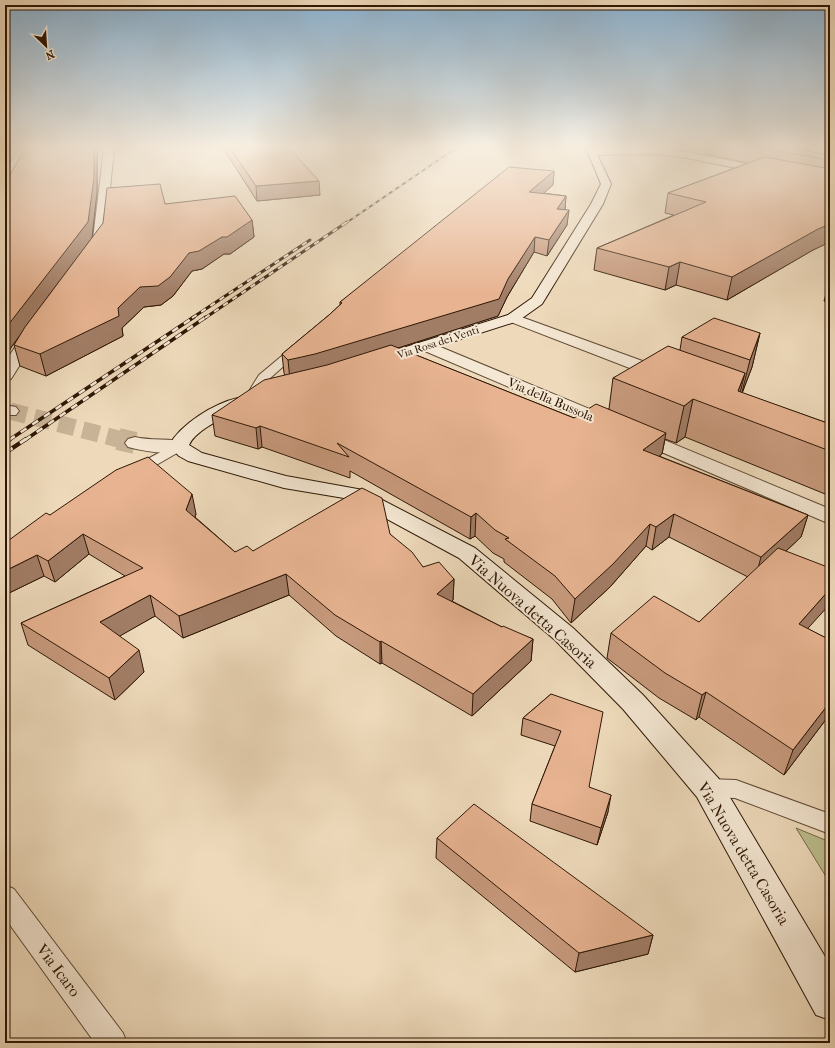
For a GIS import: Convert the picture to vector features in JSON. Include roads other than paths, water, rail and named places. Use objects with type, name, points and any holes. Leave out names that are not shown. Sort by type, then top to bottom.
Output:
[{"type":"street","points":[[84,261],[99,239],[104,197]]},
{"type":"street","name":"Via Rosa dei Venti","points":[[367,365],[513,318],[537,302],[600,197]]},
{"type":"street","points":[[513,318],[682,382]]},
{"type":"street","points":[[5,375],[39,322]]},
{"type":"street","name":"Via della Bussola","points":[[426,346],[830,518]]},
{"type":"street","points":[[135,443],[148,446],[179,446],[180,440],[193,429],[252,396],[273,391]]},
{"type":"street","name":"Via Nuova detta Casoria","points":[[179,446],[195,457],[284,482],[356,494],[467,553],[564,634],[633,702],[708,788],[830,1001]]},
{"type":"lane","points":[[252,396],[263,378],[309,339]]},
{"type":"lane","points":[[119,480],[179,446]]},
{"type":"lane","points":[[708,788],[736,789],[830,824]]},
{"type":"lane","name":"Via Icaro","points":[[5,897],[113,1043]]},
{"type":"tunnel","points":[[10,411],[120,439]]},
{"type":"tunnel","points":[[120,439],[135,443]]},
{"type":"railway","points":[[346,223],[384,197]]},
{"type":"railway","points":[[205,318],[347,222]]},
{"type":"railway","points":[[192,318],[310,240]]},
{"type":"railway","points":[[9,440],[194,317]]},
{"type":"railway","points":[[25,440],[206,317]]},
{"type":"railway","points":[[5,442],[10,439]]},
{"type":"railway","points":[[5,453],[26,439]]}]
